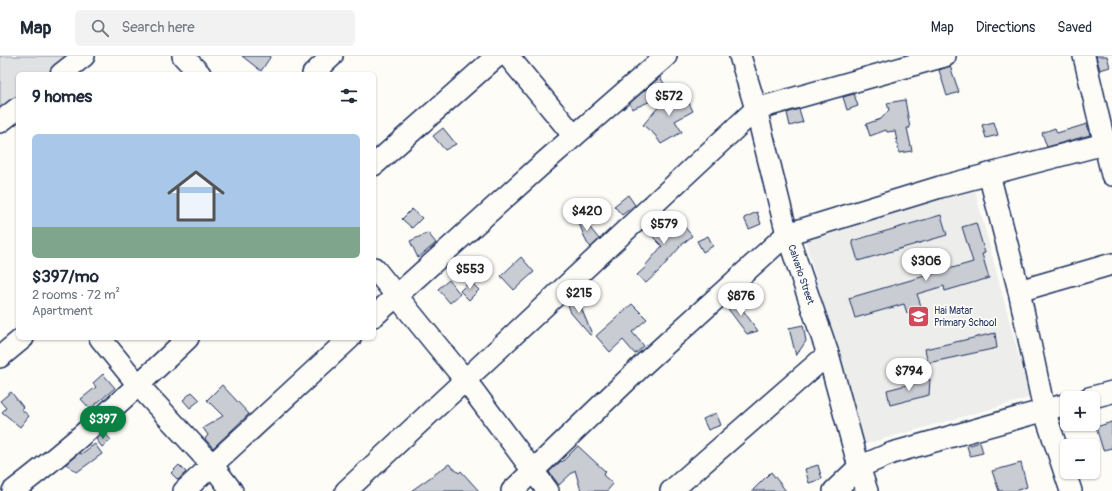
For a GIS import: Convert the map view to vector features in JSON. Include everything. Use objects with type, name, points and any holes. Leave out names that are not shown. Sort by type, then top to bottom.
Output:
[{"type":"street","points":[[64,72],[84,56]]},
{"type":"street","points":[[315,72],[332,56]]},
{"type":"street","points":[[376,163],[497,56]]},
{"type":"street","points":[[508,56],[574,136]]},
{"type":"street","points":[[376,314],[574,136],[666,56]]},
{"type":"street","name":"Calvario Street","points":[[740,56],[756,109],[787,234],[828,354],[867,491]]},
{"type":"street","points":[[346,491],[466,381],[756,109],[945,56]]},
{"type":"street","points":[[1084,56],[1108,143],[1112,175]]},
{"type":"street","points":[[186,57],[198,72]]},
{"type":"street","points":[[0,122],[16,110]]},
{"type":"street","points":[[512,491],[644,363],[787,234],[940,187],[1108,143]]},
{"type":"street","points":[[990,174],[1019,291],[1044,410],[1071,491]]},
{"type":"street","points":[[1019,291],[1112,264]]},
{"type":"street","points":[[376,270],[466,381],[548,491]]},
{"type":"street","points":[[0,357],[20,340]]},
{"type":"street","points":[[102,340],[138,386],[212,466],[232,491]]},
{"type":"street","points":[[13,491],[37,473],[138,386],[186,340]]},
{"type":"street","points":[[184,491],[348,340]]},
{"type":"street","points":[[671,491],[828,354]]},
{"type":"street","points":[[1100,395],[1112,392]]},
{"type":"street","points":[[834,491],[859,467],[892,453],[1060,406]]},
{"type":"shaded area","points":[[0,56],[84,56],[64,72],[16,72],[16,113],[0,126]]},
{"type":"shaded area","name":"Hai Matar Primary School","points":[[974,187],[1030,398],[862,445],[804,236]]},
{"type":"building","points":[[242,56],[271,56],[261,71]]},
{"type":"building","points":[[1096,56],[1107,56],[1110,67],[1100,70]]},
{"type":"building","points":[[950,66],[959,92],[947,96],[939,70]]},
{"type":"building","points":[[660,77],[670,93],[632,109],[630,103]]},
{"type":"building","points":[[682,90],[693,111],[675,121],[682,132],[661,144],[655,135],[643,125],[667,97]]},
{"type":"building","points":[[854,94],[858,106],[847,110],[843,97]]},
{"type":"building","points":[[905,100],[910,128],[907,128],[912,151],[899,153],[895,131],[887,132],[886,130],[870,136],[866,124],[881,119],[889,110],[887,103]]},
{"type":"building","points":[[799,109],[803,122],[790,126],[787,113]]},
{"type":"building","points":[[994,122],[998,135],[986,138],[982,125]]},
{"type":"building","points":[[1087,124],[1090,135],[1047,147],[1042,133],[1055,128],[1057,133]]},
{"type":"building","points":[[443,128],[456,144],[445,150],[433,136]]},
{"type":"building","points":[[628,195],[635,205],[622,215],[614,206]]},
{"type":"building","points":[[412,209],[422,218],[412,228],[402,219]]},
{"type":"building","points":[[757,212],[761,224],[749,229],[744,218]]},
{"type":"building","points":[[579,214],[599,239],[591,247],[587,243],[576,216]]},
{"type":"building","points":[[662,215],[679,229],[684,226],[692,236],[679,247],[659,271],[646,283],[637,275],[646,267],[645,266],[662,246],[646,230]]},
{"type":"building","points":[[941,215],[947,235],[858,261],[852,241]]},
{"type":"building","points":[[976,223],[985,253],[982,254],[989,278],[945,291],[944,286],[917,294],[922,309],[907,313],[904,304],[855,318],[849,298],[973,262],[962,227]]},
{"type":"building","points":[[428,233],[436,243],[418,258],[410,241]]},
{"type":"building","points":[[708,236],[713,246],[703,252],[697,241]]},
{"type":"building","points":[[521,257],[534,272],[514,290],[501,276]]},
{"type":"building","points":[[449,280],[460,294],[450,303],[438,289]]},
{"type":"building","points":[[470,281],[479,290],[469,300],[460,291]]},
{"type":"building","points":[[577,298],[592,334],[590,335],[571,313],[567,302]]},
{"type":"building","points":[[734,298],[758,331],[747,334],[726,306]]},
{"type":"building","points":[[632,304],[647,319],[632,332],[644,346],[635,354],[623,340],[610,352],[596,336]]},
{"type":"building","points":[[803,325],[806,341],[796,356],[789,328]]},
{"type":"building","points":[[995,333],[997,348],[928,363],[925,349]]},
{"type":"building","points":[[103,374],[115,388],[90,409],[81,399],[96,387],[93,383]]},
{"type":"building","points":[[930,379],[929,395],[890,405],[887,390]]},
{"type":"building","points":[[222,385],[249,414],[213,448],[205,439],[208,435],[203,428],[223,416],[207,400]]},
{"type":"building","points":[[11,392],[23,407],[21,409],[29,416],[20,427],[2,412],[6,408],[0,401]]},
{"type":"building","points":[[192,392],[200,400],[190,408],[183,400]]},
{"type":"building","points":[[716,413],[721,425],[708,430],[703,419]]},
{"type":"building","points":[[1112,422],[1112,448],[1103,450],[1097,431],[1100,431],[1100,426]]},
{"type":"building","points":[[104,432],[111,440],[102,447],[96,439]]},
{"type":"building","points":[[980,442],[983,453],[970,456],[967,446]]},
{"type":"building","points":[[95,444],[102,454],[77,472],[66,464],[79,453],[81,454]]},
{"type":"building","points":[[578,446],[606,472],[603,475],[613,484],[607,491],[581,491],[575,470],[559,485],[549,472],[561,461],[562,462]]},
{"type":"building","points":[[1021,463],[1027,487],[1015,491],[999,491],[992,471]]},
{"type":"building","points":[[449,464],[459,473],[461,471],[479,491],[411,491]]},
{"type":"building","points":[[179,465],[186,472],[178,480],[171,473]]},
{"type":"building","points":[[818,465],[822,479],[809,483],[805,469]]},
{"type":"building","points":[[771,472],[786,491],[752,491]]},
{"type":"place","name":"Hai Matar Primary School","points":[[918,317]]}]
